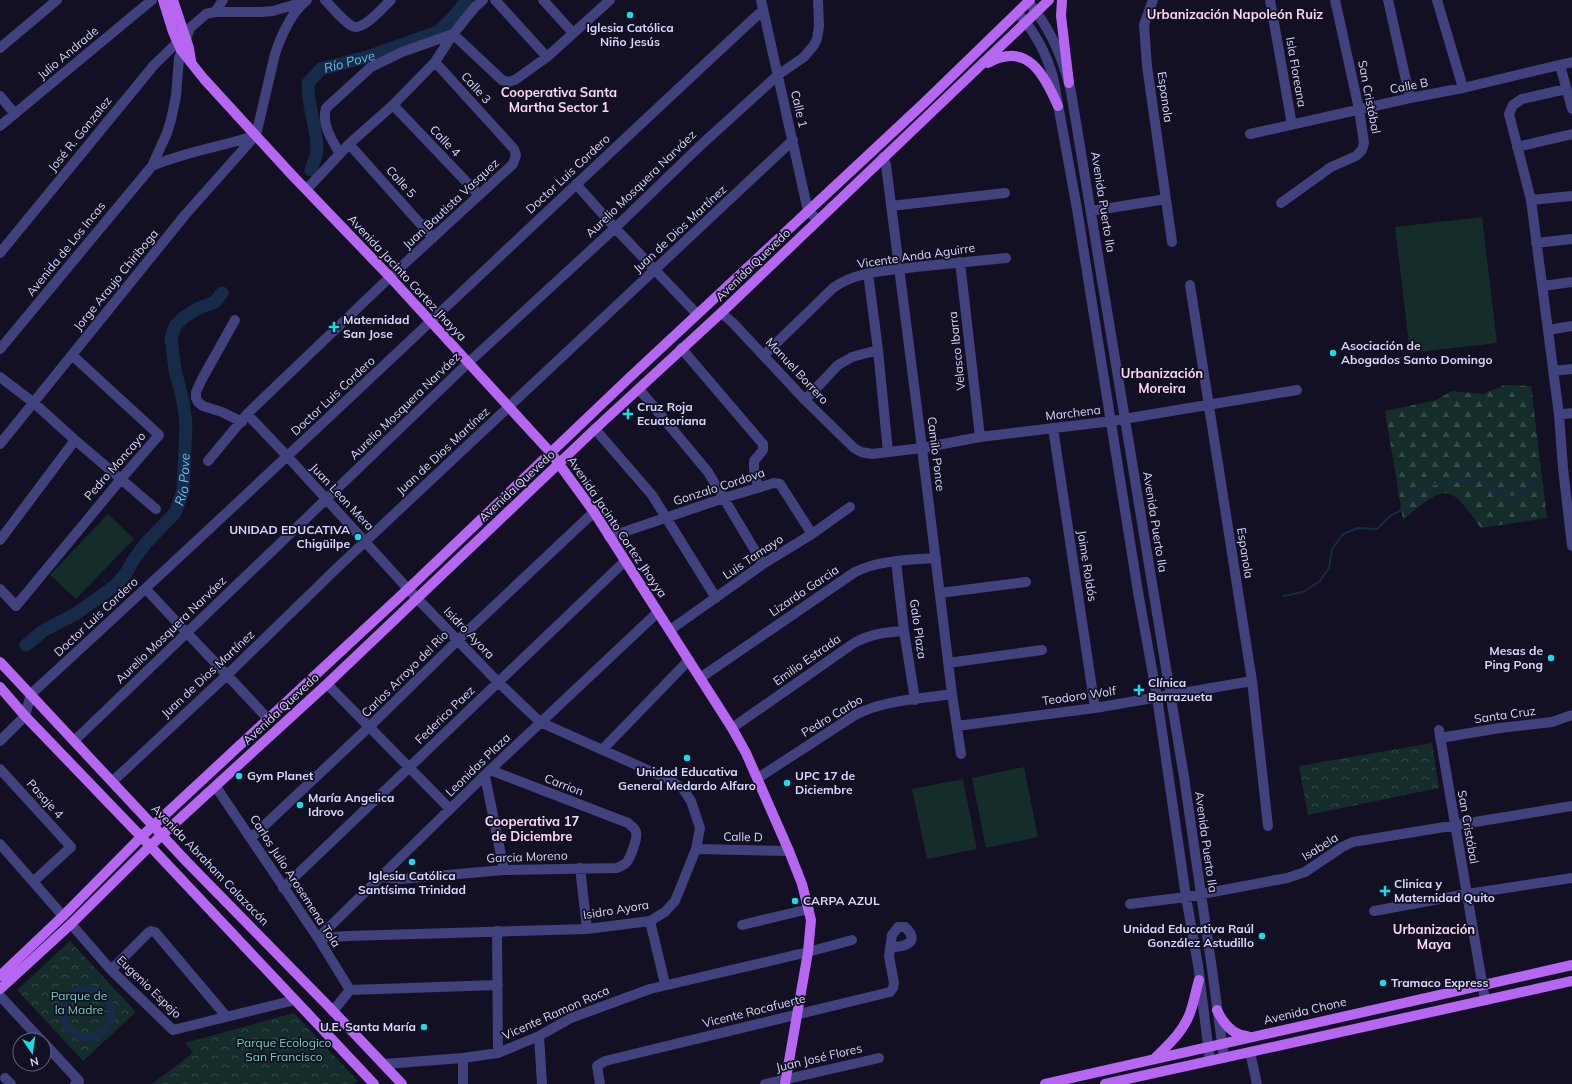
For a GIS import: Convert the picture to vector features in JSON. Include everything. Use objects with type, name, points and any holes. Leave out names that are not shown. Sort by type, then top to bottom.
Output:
[{"type":"main road","name":"Avenida Jacinto Cortez Jhayya","points":[[163,0],[191,61],[220,98],[390,277],[551,453],[594,512],[732,728],[758,778],[802,884],[809,909],[811,934],[786,1082]]},
{"type":"main road","name":"Avenida Jacinto Cortez Jhayya","points":[[173,0],[182,42]]},
{"type":"main road","name":"Avenida Quevedo","points":[[0,989],[71,924],[150,846],[163,836],[327,684],[595,429],[640,389],[681,348],[721,313],[1049,0]]},
{"type":"main road","points":[[1062,0],[1061,16],[1069,83]]},
{"type":"main road","name":"Avenida Quevedo","points":[[0,976],[63,916],[141,837],[408,589],[590,414],[808,211],[1029,1]]},
{"type":"main road","points":[[979,68],[1004,56],[1020,56],[1039,70],[1048,83],[1058,106]]},
{"type":"main road","name":"Avenida Abraham Calazacón","points":[[0,662],[113,781],[153,826],[402,1084]]},
{"type":"main road","points":[[0,687],[25,716],[150,846],[374,1084]]},
{"type":"main road","name":"Avenida Chone","points":[[1045,1084],[1482,984],[1572,965]]},
{"type":"main road","points":[[1154,1059],[1185,1025],[1190,1013],[1199,980]]},
{"type":"main road","points":[[1105,1084],[1131,1081],[1210,1061],[1572,981]]},
{"type":"main road","points":[[1217,1010],[1221,1020],[1229,1029],[1242,1036],[1253,1036]]},
{"type":"street","points":[[0,48],[57,0]]},
{"type":"street","name":"Julio Andrade","points":[[0,126],[152,0]]},
{"type":"street","points":[[215,12],[223,0]]},
{"type":"street","points":[[324,0],[352,26],[359,28],[365,25],[391,0]]},
{"type":"street","points":[[305,188],[349,144],[392,105],[434,62],[453,34],[475,7],[483,0]]},
{"type":"street","points":[[495,0],[546,58]]},
{"type":"street","points":[[542,0],[573,33]]},
{"type":"street","points":[[453,34],[502,80],[508,82],[515,80],[546,58],[610,0]]},
{"type":"street","name":"Calle 1","points":[[761,0],[808,211]]},
{"type":"street","name":"Aurelio Mosquera Narváez","points":[[74,741],[468,363],[615,228],[702,144],[778,75],[804,57],[814,44],[819,26],[818,0]]},
{"type":"street","name":"Espanola","points":[[1154,0],[1144,25],[1147,66],[1172,242]]},
{"type":"street","name":"Isla Floreana","points":[[1270,0],[1292,125]]},
{"type":"street","name":"San Cristóbal","points":[[1281,203],[1330,167],[1356,156],[1362,150],[1364,143],[1359,109],[1335,0]]},
{"type":"street","points":[[1388,0],[1410,98]]},
{"type":"street","points":[[1437,0],[1463,88]]},
{"type":"street","name":"Avenida de Los Incas","points":[[152,166],[187,153],[230,144],[256,135],[279,42],[289,22],[306,1]]},
{"type":"street","name":"Avenida de Los Incas","points":[[0,349],[152,166],[167,133],[171,120],[176,96],[179,58],[182,42],[190,28],[206,14],[215,12],[261,12],[280,9],[306,1]]},
{"type":"street","name":"Avenida Puerto Ila","points":[[1029,1],[1060,52],[1069,83],[1126,417],[1169,695],[1184,777],[1224,1058]]},
{"type":"street","name":"Doctor Luis Cordero","points":[[31,694],[288,457],[576,184],[763,10]]},
{"type":"street","points":[[1018,13],[1039,41],[1048,58],[1053,76],[1077,208],[1138,592],[1157,697],[1210,1061]]},
{"type":"street","points":[[340,154],[324,121],[326,108],[330,103],[370,67],[402,52],[453,34]]},
{"type":"street","name":"José R. Gonzalez","points":[[0,253],[154,65],[182,42]]},
{"type":"street","name":"Calle 3","points":[[434,62],[514,149]]},
{"type":"street","name":"Calle B","points":[[1250,134],[1359,109],[1463,88],[1572,62]]},
{"type":"street","points":[[1560,65],[1572,109]]},
{"type":"street","points":[[1566,89],[1522,99],[1513,105],[1509,114],[1531,200],[1567,468],[1572,546]]},
{"type":"street","points":[[0,96],[15,114]]},
{"type":"street","name":"Calle 4","points":[[392,105],[479,195]]},
{"type":"street","points":[[1517,147],[1572,134]]},
{"type":"street","name":"Jorge Araujo Chiriboga","points":[[0,444],[185,214],[256,135]]},
{"type":"street","name":"Juan de Dios Martínez","points":[[113,781],[228,675],[338,567],[793,140]]},
{"type":"street","name":"Calle 5","points":[[349,144],[433,238]]},
{"type":"street","name":"Juan Bautista Vasquez","points":[[208,461],[245,418],[390,277],[513,164],[516,154],[514,149]]},
{"type":"street","name":"Camilo Ponce","points":[[883,157],[886,165],[900,269],[952,694],[961,754]]},
{"type":"street","points":[[576,184],[615,228],[697,314]]},
{"type":"street","points":[[891,206],[1005,193]]},
{"type":"street","points":[[1531,200],[1572,196]]},
{"type":"street","points":[[1091,211],[1166,199]]},
{"type":"street","points":[[808,211],[818,220]]},
{"type":"street","points":[[1536,243],[1572,239]]},
{"type":"street","name":"Vicente Anda Aguirre","points":[[764,355],[843,280],[868,273],[1006,258]]},
{"type":"street","name":"Velasco Ibarra","points":[[960,262],[980,437]]},
{"type":"street","points":[[868,273],[878,350],[888,452]]},
{"type":"street","points":[[1543,286],[1572,282]]},
{"type":"street","name":"Espanola","points":[[1190,285],[1252,681],[1268,826]]},
{"type":"street","name":"Manuel Borrero","points":[[721,313],[732,322],[805,400],[854,448]]},
{"type":"street","points":[[235,320],[202,379],[196,392],[196,398],[203,406],[245,418]]},
{"type":"street","points":[[1548,330],[1572,326]]},
{"type":"street","points":[[681,348],[763,444],[763,450],[756,458],[754,464],[758,487]]},
{"type":"street","points":[[805,400],[838,365],[852,357],[878,350]]},
{"type":"street","name":"Pedro Moncayo","points":[[0,589],[16,606],[159,435],[72,355]]},
{"type":"street","points":[[1554,371],[1572,369]]},
{"type":"street","points":[[0,376],[34,403],[75,440],[156,508]]},
{"type":"street","points":[[640,389],[708,472],[763,564]]},
{"type":"street","name":"Marchena","points":[[854,448],[861,452],[872,454],[922,448],[980,437],[1112,421],[1126,417],[1297,390]]},
{"type":"street","points":[[1559,415],[1572,414]]},
{"type":"street","name":"Juan Leon Mera","points":[[245,418],[288,457],[408,589],[418,598]]},
{"type":"street","name":"Jaime Roldós","points":[[1053,428],[1095,708]]},
{"type":"street","points":[[595,429],[652,495],[716,598]]},
{"type":"street","points":[[0,540],[75,440]]},
{"type":"street","name":"Gonzalo Cordova","points":[[609,537],[665,517],[774,483],[780,484],[812,534]]},
{"type":"street","name":"Luis Tamayo","points":[[670,630],[763,564],[812,534],[850,506]]},
{"type":"street","name":"Carlos Arroyo del Rio","points":[[251,838],[369,728],[458,640],[594,512]]},
{"type":"street","name":"Lizardo Garcia","points":[[700,678],[855,572],[871,566],[896,561],[936,558]]},
{"type":"street","name":"Federico Paez","points":[[283,888],[625,561]]},
{"type":"street","name":"Galo Plaza","points":[[896,561],[904,631],[915,700]]},
{"type":"street","points":[[940,593],[1026,582]]},
{"type":"street","points":[[146,589],[186,634],[228,675],[268,719]]},
{"type":"street","name":"Isidro Ayora","points":[[318,938],[587,929],[650,921],[665,912],[675,901],[696,849],[700,828],[691,801],[683,789],[670,780],[540,722],[498,682],[418,598]]},
{"type":"street","name":"Leonidas Plaza","points":[[318,938],[540,722],[658,612]]},
{"type":"street","name":"Emilio Estrada","points":[[732,728],[864,637],[904,631]]},
{"type":"street","points":[[948,662],[1042,650]]},
{"type":"street","points":[[602,750],[689,660]]},
{"type":"street","name":"Teodoro Wolf","points":[[957,726],[1095,708],[1252,681]]},
{"type":"street","points":[[327,684],[450,809]]},
{"type":"street","points":[[0,741],[25,716],[31,694]]},
{"type":"street","name":"Pedro Carbo","points":[[758,778],[855,715],[867,709],[879,705],[952,694]]},
{"type":"street","name":"Santa Cruz","points":[[1440,734],[1552,722],[1572,715]]},
{"type":"street","name":"San Cristóbal","points":[[1440,734],[1485,1000]]},
{"type":"street","name":"Pasaje 4","points":[[0,769],[71,848],[34,881]]},
{"type":"street","points":[[487,773],[504,870]]},
{"type":"street","name":"Carrion","points":[[487,773],[628,823]]},
{"type":"street","name":"Carlos Julio Arosemena Tola","points":[[216,787],[318,938],[350,990]]},
{"type":"street","name":"Isabela","points":[[1130,904],[1201,895],[1287,878],[1299,874],[1322,862],[1342,847],[1353,842],[1572,806]]},
{"type":"street","name":"Garcia Moreno","points":[[382,877],[401,879],[504,870],[617,868],[625,864],[637,837],[633,826],[628,823]]},
{"type":"street","points":[[0,844],[34,881],[63,916]]},
{"type":"street","name":"Calle D","points":[[696,849],[789,851]]},
{"type":"street","points":[[580,868],[587,929]]},
{"type":"street","points":[[1374,911],[1467,894],[1572,878]]},
{"type":"street","points":[[742,925],[809,909]]},
{"type":"street","points":[[650,921],[665,984]]},
{"type":"street","name":"Eugenio Espejo","points":[[71,924],[111,970],[173,1030],[294,1000]]},
{"type":"street","points":[[111,970],[148,934],[152,931],[155,932],[226,1016]]},
{"type":"street","points":[[498,931],[498,1053]]},
{"type":"street","name":"Vicente Ramon Roca","points":[[384,1064],[463,1058],[498,1053],[539,1036],[571,1018],[650,988],[808,952],[852,940]]},
{"type":"street","name":"Vicente Rocafuerte","points":[[600,1084],[597,1066],[605,1061],[890,992],[894,983],[889,956],[891,946]]},
{"type":"street","points":[[333,1011],[350,990],[498,985]]},
{"type":"street","points":[[0,996],[34,1032]]},
{"type":"street","points":[[539,1036],[542,1084]]},
{"type":"street","points":[[52,1052],[77,1082]]},
{"type":"street","points":[[1250,1052],[1257,1084]]},
{"type":"street","points":[[463,1058],[463,1084]]},
{"type":"street","name":"Juan José Flores","points":[[765,1084],[786,1082],[879,1058]]},
{"type":"green space","points":[[1482,217],[1497,343],[1410,353],[1395,227]]},
{"type":"green space","points":[[1505,385],[1531,386],[1547,518],[1481,528],[1461,502],[1454,496],[1442,494],[1427,500],[1403,520],[1385,411],[1436,400],[1452,391],[1483,394]]},
{"type":"green space","points":[[108,514],[134,539],[76,599],[50,575]]},
{"type":"green space","points":[[1432,743],[1439,788],[1308,815],[1299,766]]},
{"type":"green space","points":[[1024,767],[1038,837],[986,848],[972,778]]},
{"type":"green space","points":[[963,779],[977,849],[927,859],[912,789]]},
{"type":"green space","name":"Parque de la Madre","points":[[70,941],[136,1012],[83,1061],[17,990]]},
{"type":"green space","name":"Parque Ecologico San Francisco","points":[[294,1013],[358,1081],[353,1084],[152,1084],[193,1053],[185,1043]]},
{"type":"waterway","name":"Río Pove","points":[[311,170],[316,157],[317,141],[309,100],[308,83],[321,69],[373,55],[438,32],[467,0]]},
{"type":"waterway","name":"Río Pove","points":[[26,645],[43,631],[77,613],[116,585],[127,572],[132,562],[146,543],[175,513],[183,491],[186,424],[183,401],[175,370],[171,338],[175,326],[184,317],[199,308],[215,302],[222,293]]},
{"type":"waterway","points":[[1284,596],[1303,592],[1320,581],[1329,568],[1332,549],[1343,534],[1358,528],[1377,529],[1389,517],[1406,507],[1421,490],[1429,485],[1478,479],[1497,491],[1513,497],[1520,495],[1537,480]]},
{"type":"waterway","points":[[87,989],[96,991],[104,996],[109,1004],[111,1013],[109,1022],[104,1030],[96,1035],[87,1037],[78,1035],[70,1030],[65,1022],[63,1013],[65,1004],[70,996],[78,991],[87,989]]},
{"type":"place","name":"Iglesia Católica Niño Jesús","points":[[630,15]]},
{"type":"place","name":"Maternidad San Jose","points":[[334,327]]},
{"type":"place","name":"Asociación de Abogados Santo Domingo","points":[[1333,353]]},
{"type":"place","name":"Cruz Roja Ecuatoriana","points":[[628,414]]},
{"type":"place","name":"UNIDAD EDUCATIVA Chigüilpe","points":[[358,537]]},
{"type":"place","name":"Mesas de Ping Pong","points":[[1551,658]]},
{"type":"place","name":"Clínica Barrazueta","points":[[1139,690]]},
{"type":"place","name":"Unidad Educativa General Medardo Alfaro","points":[[687,758]]},
{"type":"place","name":"Gym Planet","points":[[239,776]]},
{"type":"place","name":"UPC 17 de Diciembre","points":[[787,783]]},
{"type":"place","name":"María Angelica Idrovo","points":[[300,805]]},
{"type":"place","name":"Iglesia Católica Santísima Trinidad","points":[[412,862]]},
{"type":"place","name":"Clinica y Maternidad Quito","points":[[1385,891]]},
{"type":"place","name":"CARPA AZUL","points":[[795,901]]},
{"type":"place","name":"Unidad Educativa Raúl González Astudillo","points":[[1262,936]]},
{"type":"place","name":"Tramaco Express","points":[[1383,983]]},
{"type":"place","name":"U.E. Santa María","points":[[424,1027]]},
{"type":"district","name":"Urbanización Napoleón Ruiz","points":[[1235,14]]},
{"type":"district","name":"Cooperativa Santa Martha Sector 1","points":[[559,100]]},
{"type":"district","name":"Urbanización Moreira","points":[[1162,380]]},
{"type":"district","name":"Cooperativa 17 de Diciembre","points":[[532,828]]},
{"type":"district","name":"Urbanización Maya","points":[[1434,936]]}]
